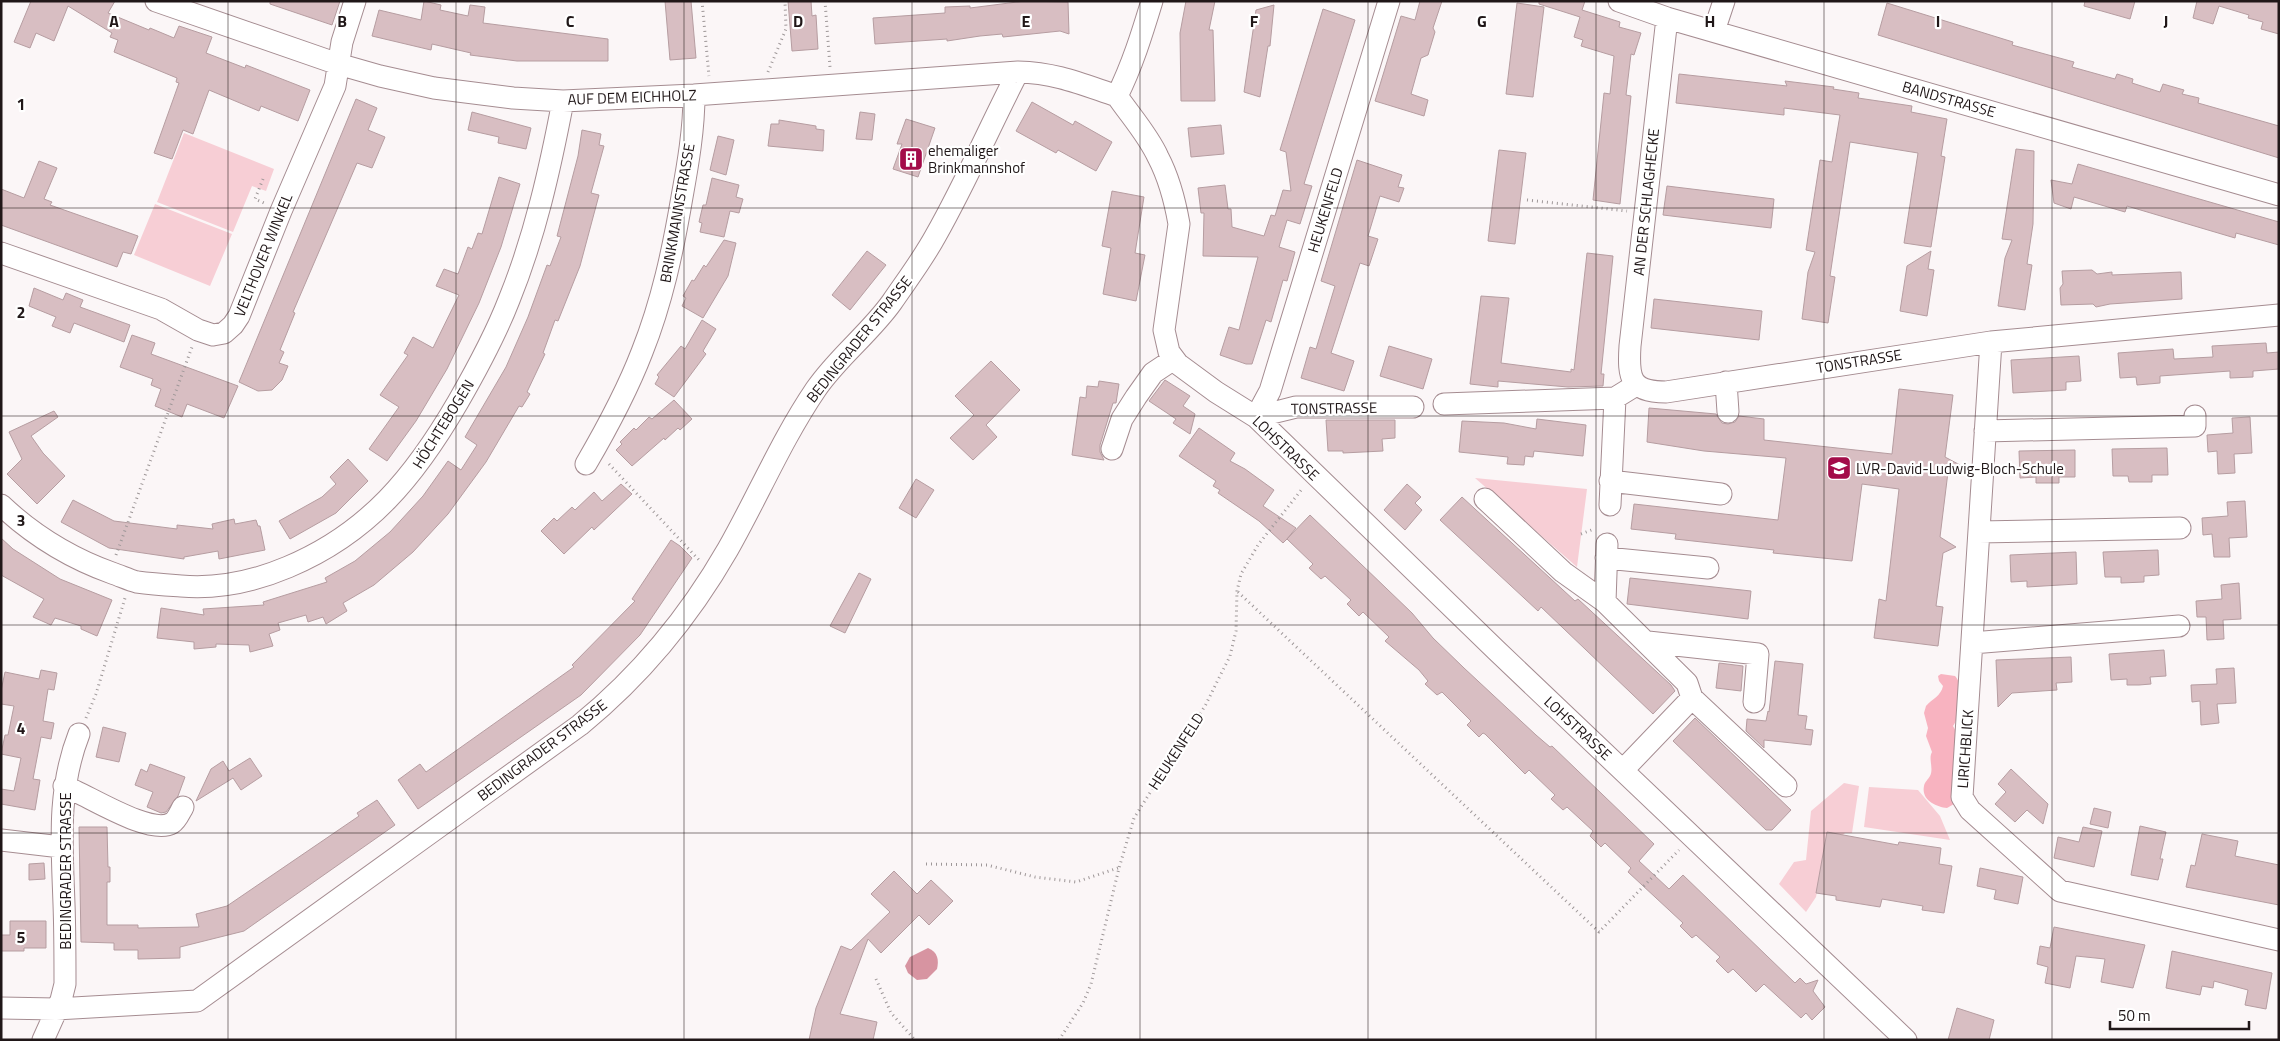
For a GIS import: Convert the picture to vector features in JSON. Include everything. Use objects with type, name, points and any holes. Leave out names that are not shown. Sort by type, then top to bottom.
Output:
[{"type":"street","name":"AUF DEM EICHHOLZ","points":[[156,1],[338,64],[434,88],[513,98],[563,101],[702,94],[1018,72],[1061,76],[1117,96]]},
{"type":"street","points":[[338,64],[342,42],[355,1]]},
{"type":"street","points":[[1117,96],[1142,36],[1152,1]]},
{"type":"street","name":"HEUKENFELD","points":[[1256,417],[1270,391],[1389,1]]},
{"type":"street","name":"BANDSTRASSE","points":[[1619,1],[1667,18],[2279,194]]},
{"type":"street","points":[[1714,31],[1724,1]]},
{"type":"street","name":"AN DER SCHLAGHECKE","points":[[1636,385],[1631,379],[1629,360],[1667,18]]},
{"type":"street","name":"VELTHOVER WINKEL","points":[[1,253],[161,309],[198,330],[213,335],[224,333],[233,326],[239,316],[281,211],[335,86],[338,64]]},
{"type":"street","name":"BEDINGRADER STRASSE","points":[[1,1008],[56,1009],[189,1003],[206,996],[602,708],[654,656],[712,575],[816,388],[890,305],[936,236],[1018,72]]},
{"type":"street","name":"BRINKMANNSTRASSE","points":[[590,457],[628,386],[643,351],[661,298],[674,244],[702,94]]},
{"type":"street","name":"LOHSTRASSE","points":[[1117,96],[1158,155],[1166,173],[1176,206],[1179,224],[1164,330],[1166,341],[1174,359],[1195,378],[1256,417],[1692,837],[1906,1040]]},
{"type":"street","name":"HÖCHTEBOGEN","points":[[1,505],[45,541],[83,563],[136,581],[196,588],[224,585],[264,576],[322,552],[348,536],[374,515],[417,467],[448,419],[491,341],[510,300],[540,208],[552,161],[563,101]]},
{"type":"street","name":"TONSTRASSE","points":[[1636,385],[1653,392],[1666,392],[1990,342],[2279,315]]},
{"type":"street","name":"LIRICHBLICK","points":[[1990,342],[1962,797],[1970,810],[2060,891],[2279,940]]},
{"type":"street","points":[[1112,449],[1122,419],[1153,373],[1174,359]]},
{"type":"street","points":[[1726,382],[1728,412]]},
{"type":"street","points":[[1444,404],[1615,398],[1636,385]]},
{"type":"street","points":[[1610,506],[1615,398]]},
{"type":"street","name":"TONSTRASSE","points":[[1256,417],[1296,407],[1414,407]]},
{"type":"street","points":[[1985,431],[2195,426],[2195,416]]},
{"type":"street","points":[[1610,481],[1721,494]]},
{"type":"street","points":[[1485,499],[1563,572],[1605,602],[1648,642],[1688,683],[1692,698],[1786,786]]},
{"type":"street","points":[[1979,532],[2180,528]]},
{"type":"street","points":[[1605,602],[1607,551],[1708,568]]},
{"type":"street","points":[[1972,643],[2179,626]]},
{"type":"street","points":[[1648,642],[1758,654],[1754,702]]},
{"type":"street","name":"LOHSTRASSE","points":[[1623,770],[1692,698]]},
{"type":"street","name":"BEDINGRADER STRASSE","points":[[43,1040],[64,992],[65,984],[61,847],[64,786],[70,756],[79,734]]},
{"type":"street","points":[[64,786],[83,793],[141,823],[167,825],[174,822],[183,807]]},
{"type":"street","points":[[1,840],[61,847]]},
{"type":"path","points":[[702,1],[702,94]]},
{"type":"path","points":[[760,90],[786,29],[785,1]]},
{"type":"path","points":[[825,1],[832,85]]},
{"type":"path","points":[[820,19],[827,19]]},
{"type":"path","points":[[1527,200],[1645,213]]},
{"type":"path","points":[[79,734],[96,694],[126,594],[115,567],[115,558],[198,330]]},
{"type":"path","points":[[590,457],[712,575]]},
{"type":"path","name":"HEUKENFELD","points":[[1058,1040],[1079,1010],[1091,984],[1129,830],[1139,807],[1205,706],[1230,656],[1236,631],[1237,591],[1241,574],[1258,544],[1314,474]]},
{"type":"path","points":[[1237,591],[1600,932],[1692,837]]},
{"type":"path","points":[[926,864],[986,865],[1035,877],[1076,882],[1119,868]]},
{"type":"path","points":[[876,978],[891,1013],[915,1040]]},
{"type":"shaded area","points":[[184,133],[274,169],[266,191],[252,186],[233,232],[157,202]]},
{"type":"shaded area","points":[[155,204],[232,234],[210,286],[134,255]]},
{"type":"shaded area","points":[[1475,478],[1587,489],[1577,567]]},
{"type":"shaded area","points":[[1941,674],[1955,676],[1958,680],[1960,693],[1958,716],[1953,726],[1959,737],[1953,768],[1955,774],[1954,804],[1947,808],[1930,802],[1924,791],[1924,784],[1931,773],[1932,752],[1926,736],[1928,728],[1924,713],[1926,706],[1942,689],[1943,686],[1938,676]]},
{"type":"shaded area","points":[[1844,783],[1859,786],[1852,833],[1845,833],[1843,835],[1828,834],[1816,897],[1806,912],[1779,884],[1794,862],[1806,860],[1811,811]]},
{"type":"shaded area","points":[[1869,787],[1918,790],[1940,816],[1950,840],[1864,827]]},
{"type":"shaded area","points":[[928,948],[937,957],[937,969],[927,979],[917,980],[908,973],[905,966],[910,957]]},
{"type":"building","points":[[31,1],[115,1],[108,13],[174,38],[179,26],[212,37],[206,53],[245,68],[246,65],[310,90],[298,121],[261,106],[259,111],[209,90],[193,134],[183,130],[172,159],[154,153],[179,83],[176,82],[177,78],[114,52],[118,40],[110,37],[112,33],[68,6],[54,41],[36,33],[30,48],[14,42]]},
{"type":"building","points":[[270,1],[340,1],[332,25],[270,4]]},
{"type":"building","points":[[424,1],[441,5],[440,10],[468,16],[470,5],[485,7],[483,23],[608,39],[608,61],[517,61],[470,55],[471,53],[432,44],[431,50],[372,36],[379,10],[421,20]]},
{"type":"building","points":[[665,1],[691,1],[696,58],[670,60]]},
{"type":"building","points":[[788,1],[811,1],[812,16],[816,15],[818,49],[792,51]]},
{"type":"building","points":[[1025,1],[1068,2],[1069,34],[1060,31],[1003,37],[1002,34],[947,41],[947,39],[875,44],[873,18],[945,13],[945,7],[970,6],[970,8]]},
{"type":"building","points":[[1186,1],[1215,1],[1209,30],[1213,30],[1215,101],[1181,101],[1180,33]]},
{"type":"building","points":[[1420,1],[1442,1],[1433,28],[1435,32],[1428,55],[1421,58],[1411,94],[1428,100],[1424,116],[1375,101],[1401,16],[1415,20]]},
{"type":"building","points":[[1539,1],[1585,1],[1582,10],[1620,22],[1619,27],[1641,33],[1634,55],[1631,54],[1626,95],[1631,96],[1620,204],[1593,200],[1604,93],[1610,94],[1614,56],[1581,46],[1583,40],[1574,37],[1580,17],[1539,4]]},
{"type":"building","points":[[2085,1],[2135,1],[2130,19],[2084,6]]},
{"type":"building","points":[[2197,1],[2279,1],[2279,34],[2261,29],[2263,22],[2248,18],[2249,15],[2219,6],[2213,24],[2193,18]]},
{"type":"building","points":[[1517,3],[1544,7],[1533,97],[1506,94]]},
{"type":"building","points":[[1887,3],[2013,42],[2012,45],[2074,62],[2072,67],[2115,79],[2117,74],[2133,79],[2132,83],[2160,92],[2163,84],[2184,90],[2182,94],[2199,98],[2198,103],[2279,126],[2279,158],[1878,35]]},
{"type":"building","points":[[1274,5],[1270,46],[1268,46],[1260,97],[1244,92],[1256,10]]},
{"type":"building","points":[[1323,9],[1355,20],[1304,184],[1312,186],[1300,224],[1287,220],[1279,247],[1295,252],[1287,281],[1283,280],[1271,322],[1266,320],[1252,364],[1246,364],[1220,355],[1229,327],[1239,330],[1258,257],[1203,256],[1204,213],[1201,213],[1198,188],[1225,185],[1228,209],[1231,209],[1232,227],[1264,236],[1271,215],[1275,216],[1283,190],[1291,191],[1286,152],[1280,150]]},
{"type":"building","points":[[1679,74],[1787,86],[1785,81],[1834,87],[1833,89],[1859,93],[1858,98],[1912,106],[1911,112],[1947,119],[1941,156],[1945,157],[1931,247],[1904,243],[1918,153],[1850,142],[1830,276],[1835,277],[1828,323],[1802,319],[1808,272],[1815,252],[1806,250],[1820,160],[1832,162],[1840,115],[1784,108],[1784,115],[1676,103]]},
{"type":"building","points":[[356,99],[377,108],[368,130],[385,137],[372,168],[357,163],[293,312],[295,313],[280,350],[284,352],[279,363],[288,366],[282,380],[272,390],[258,391],[239,382]]},
{"type":"building","points":[[1032,102],[1073,125],[1075,121],[1112,142],[1096,171],[1058,150],[1056,153],[1016,131]]},
{"type":"building","points":[[472,112],[531,128],[526,149],[498,143],[499,137],[468,130]]},
{"type":"building","points":[[860,112],[875,114],[872,140],[856,139]]},
{"type":"building","name":"ehemaliger Brinkmannshof","points":[[906,119],[935,128],[918,177],[893,169],[902,144],[897,144]]},
{"type":"building","points":[[779,120],[816,126],[816,129],[824,130],[823,151],[768,146],[771,124],[779,124]]},
{"type":"building","points":[[1221,125],[1224,154],[1191,157],[1188,128]]},
{"type":"building","points":[[582,130],[601,134],[599,145],[604,146],[591,193],[599,195],[580,266],[558,321],[555,320],[543,353],[545,354],[527,392],[530,394],[522,407],[519,406],[486,462],[448,514],[413,552],[374,585],[343,603],[347,611],[326,624],[323,617],[308,622],[306,615],[278,623],[280,630],[269,634],[273,646],[250,652],[249,645],[216,644],[216,647],[194,649],[194,642],[157,638],[161,608],[204,615],[203,609],[264,605],[263,602],[327,582],[325,578],[355,561],[390,532],[423,496],[448,461],[461,470],[477,445],[465,437],[506,367],[528,317],[547,265],[550,266],[561,237],[557,236],[578,156]]},
{"type":"building","points":[[718,136],[734,140],[726,175],[710,170]]},
{"type":"building","points":[[2016,149],[2034,151],[2033,224],[2027,264],[2032,265],[2025,310],[1998,306],[2005,258],[2012,240],[2002,239]]},
{"type":"building","points":[[1499,150],[1526,153],[1515,244],[1488,241]]},
{"type":"building","points":[[1357,160],[1402,175],[1398,187],[1404,188],[1399,202],[1380,196],[1368,236],[1378,239],[1369,266],[1360,263],[1331,353],[1354,361],[1344,391],[1301,378],[1310,347],[1316,349],[1335,286],[1321,281]]},
{"type":"building","points":[[39,161],[57,168],[44,199],[52,202],[50,205],[138,236],[131,254],[123,252],[117,267],[1,225],[1,189],[24,198]]},
{"type":"building","points":[[2078,164],[2279,222],[2279,245],[2236,233],[2235,238],[2127,206],[2125,212],[2074,197],[2071,209],[2054,203],[2051,180],[2072,184]]},
{"type":"building","points":[[499,177],[520,184],[501,247],[479,303],[447,369],[416,421],[387,461],[369,449],[399,407],[380,395],[408,355],[404,353],[413,337],[433,348],[459,295],[436,286],[444,269],[458,274],[468,247],[472,249],[478,233],[482,234]]},
{"type":"building","points":[[712,178],[739,185],[736,197],[743,199],[739,213],[730,211],[724,237],[700,232],[702,223],[699,222],[703,205],[706,205]]},
{"type":"building","points":[[1667,186],[1774,199],[1771,228],[1663,215]]},
{"type":"building","points":[[1112,191],[1144,197],[1135,253],[1145,255],[1136,301],[1103,294],[1111,248],[1102,246]]},
{"type":"building","points":[[724,240],[736,243],[728,276],[703,318],[682,306],[686,298],[683,296],[692,280],[694,281],[704,265],[706,267]]},
{"type":"building","points":[[867,251],[886,265],[850,310],[832,295]]},
{"type":"building","points":[[1931,251],[1928,269],[1934,270],[1927,316],[1900,311],[1907,266]]},
{"type":"building","points":[[1587,253],[1613,256],[1601,374],[1604,374],[1603,386],[1568,387],[1498,381],[1498,387],[1470,384],[1481,296],[1509,298],[1501,363],[1571,372],[1571,369],[1574,370]]},
{"type":"building","points":[[2092,270],[2097,274],[2112,272],[2112,275],[2181,272],[2182,299],[2110,304],[2096,307],[2093,304],[2061,305],[2062,271]]},
{"type":"building","points":[[34,288],[63,300],[66,293],[83,300],[80,307],[130,325],[124,342],[74,323],[70,333],[52,326],[56,317],[29,306]]},
{"type":"building","points":[[1654,299],[1762,311],[1759,340],[1651,328]]},
{"type":"building","points":[[702,320],[716,329],[703,351],[706,354],[674,397],[655,384],[659,377],[657,375],[681,346],[685,349]]},
{"type":"building","points":[[132,335],[155,343],[151,354],[238,386],[224,418],[187,404],[182,417],[155,406],[161,389],[151,385],[153,379],[120,367]]},
{"type":"building","points":[[2266,343],[2267,353],[2279,352],[2279,369],[2253,371],[2253,377],[2230,378],[2230,371],[2160,376],[2160,383],[2137,385],[2136,377],[2120,378],[2118,353],[2173,349],[2174,359],[2213,357],[2212,346]]},
{"type":"building","points":[[1389,346],[1432,359],[1423,389],[1380,376]]},
{"type":"building","points":[[2079,356],[2081,381],[2066,382],[2066,390],[2013,393],[2011,360]]},
{"type":"building","points":[[991,361],[1020,390],[986,425],[997,437],[973,460],[950,438],[974,415],[955,396]]},
{"type":"building","points":[[1165,380],[1190,396],[1183,406],[1195,414],[1190,434],[1173,423],[1176,419],[1149,401]]},
{"type":"building","points":[[1099,381],[1119,384],[1116,403],[1113,403],[1100,445],[1100,452],[1104,460],[1072,455],[1080,397],[1086,398],[1087,386],[1098,387]]},
{"type":"building","points":[[1899,389],[1953,395],[1945,457],[1960,465],[1948,472],[1940,537],[1956,547],[1943,553],[1936,606],[1943,607],[1938,646],[1874,638],[1879,599],[1886,601],[1899,489],[1862,484],[1852,561],[1773,553],[1774,550],[1675,539],[1676,534],[1631,529],[1634,504],[1778,520],[1786,458],[1704,451],[1647,442],[1649,408],[1716,414],[1722,423],[1728,424],[1735,422],[1739,416],[1764,419],[1764,440],[1892,454]]},
{"type":"building","points":[[674,400],[692,419],[680,430],[678,428],[665,440],[664,438],[632,466],[616,450],[622,444],[620,442],[634,428],[636,430],[649,417],[652,419]]},
{"type":"building","points":[[54,411],[58,417],[31,436],[43,453],[65,476],[37,504],[7,474],[22,459],[9,432]]},
{"type":"building","points":[[2250,417],[2252,453],[2234,454],[2235,473],[2218,474],[2217,451],[2208,452],[2207,435],[2233,433],[2232,418]]},
{"type":"building","points":[[1537,419],[1586,425],[1583,456],[1534,451],[1533,457],[1525,456],[1524,465],[1507,464],[1508,457],[1459,452],[1462,421],[1504,423],[1536,429]]},
{"type":"building","points":[[1326,420],[1395,420],[1395,438],[1382,439],[1383,451],[1343,453],[1343,451],[1328,451]]},
{"type":"building","points":[[1199,428],[1235,453],[1230,461],[1245,469],[1274,490],[1263,506],[1296,528],[1283,543],[1259,521],[1218,493],[1220,490],[1213,486],[1216,481],[1179,456]]},
{"type":"building","points":[[2167,448],[2168,475],[2152,475],[2152,482],[2129,482],[2128,476],[2113,476],[2112,449]]},
{"type":"building","points":[[2075,450],[2075,477],[2059,477],[2059,483],[2036,483],[2036,477],[2020,478],[2019,451]]},
{"type":"building","points":[[348,459],[368,481],[336,513],[290,539],[279,521],[322,497],[336,484],[330,477]]},
{"type":"building","points":[[916,479],[934,490],[916,518],[899,508]]},
{"type":"building","points":[[621,484],[632,494],[594,530],[592,527],[564,554],[541,531],[554,518],[557,521],[572,507],[575,510],[594,492],[602,501]]},
{"type":"building","points":[[1407,484],[1421,497],[1415,503],[1422,510],[1405,530],[1384,510]]},
{"type":"building","points":[[1462,497],[1575,601],[1578,599],[1671,685],[1675,691],[1653,714],[1541,607],[1538,611],[1440,520]]},
{"type":"building","points":[[73,500],[114,521],[177,529],[177,525],[213,529],[212,524],[234,519],[235,524],[256,520],[258,526],[260,526],[265,550],[219,559],[218,551],[184,557],[184,559],[109,548],[61,522]]},
{"type":"building","points":[[2245,501],[2247,537],[2229,538],[2230,557],[2214,557],[2212,534],[2203,535],[2202,518],[2228,516],[2227,502]]},
{"type":"building","points":[[1310,515],[1412,613],[1433,638],[1464,668],[1536,735],[1550,747],[1552,746],[1654,844],[1639,861],[1669,889],[1683,875],[1795,983],[1800,978],[1806,984],[1818,980],[1813,991],[1825,1007],[1812,1020],[1806,1013],[1801,1018],[1764,984],[1756,992],[1733,969],[1728,973],[1716,961],[1720,957],[1696,935],[1692,938],[1680,926],[1683,923],[1628,872],[1631,868],[1605,843],[1601,847],[1590,836],[1593,831],[1567,807],[1563,810],[1551,799],[1555,795],[1529,770],[1525,774],[1485,734],[1483,733],[1479,737],[1467,725],[1471,721],[1442,692],[1437,695],[1425,684],[1428,681],[1419,670],[1385,641],[1389,637],[1363,612],[1359,616],[1347,604],[1351,600],[1325,576],[1321,579],[1309,568],[1313,564],[1287,539]]},
{"type":"building","points":[[1,538],[13,549],[60,579],[112,600],[97,636],[81,629],[81,626],[55,618],[51,625],[33,617],[44,599],[1,575]]},
{"type":"building","points":[[671,540],[692,558],[640,635],[581,695],[418,809],[398,780],[420,764],[426,772],[574,667],[572,665],[635,601],[632,599]]},
{"type":"building","points":[[2158,550],[2159,575],[2144,576],[2144,582],[2121,583],[2121,577],[2105,577],[2103,552]]},
{"type":"building","points":[[2076,552],[2077,584],[2027,587],[2027,581],[2011,582],[2010,555]]},
{"type":"building","points":[[859,573],[871,579],[845,633],[830,626]]},
{"type":"building","points":[[1630,578],[1751,591],[1748,619],[1627,604]]},
{"type":"building","points":[[2239,583],[2241,619],[2223,620],[2224,639],[2207,640],[2206,617],[2197,617],[2196,601],[2222,599],[2221,585]]},
{"type":"building","points":[[2164,650],[2166,676],[2150,677],[2151,684],[2139,685],[2127,685],[2127,679],[2111,680],[2109,654]]},
{"type":"building","points":[[2071,657],[2072,682],[2056,683],[2057,690],[2012,693],[1998,707],[1996,660]]},
{"type":"building","points":[[1775,661],[1803,664],[1798,715],[1807,716],[1805,729],[1813,730],[1811,745],[1764,740],[1764,748],[1746,731],[1747,719],[1766,721],[1769,712]]},
{"type":"building","points":[[1719,663],[1743,666],[1741,691],[1716,688]]},
{"type":"building","points":[[2234,668],[2236,703],[2217,704],[2219,723],[2201,725],[2200,701],[2192,702],[2191,685],[2217,684],[2216,669]]},
{"type":"building","points":[[41,670],[57,673],[54,690],[48,689],[43,721],[54,723],[51,739],[41,737],[33,779],[40,780],[35,810],[1,804],[1,789],[14,791],[21,758],[1,754],[5,735],[8,735],[14,706],[1,704],[1,691],[5,672],[39,679]]},
{"type":"building","points":[[1695,718],[1791,810],[1772,830],[1766,830],[1673,741]]},
{"type":"building","points":[[103,727],[126,733],[119,762],[96,757]]},
{"type":"building","points":[[250,758],[262,776],[241,790],[233,778],[196,801],[211,769],[223,761],[229,771]]},
{"type":"building","points":[[150,764],[185,777],[178,796],[166,812],[161,813],[147,807],[153,792],[135,785],[141,769],[147,772]]},
{"type":"building","points":[[2011,769],[2048,804],[2043,824],[2027,810],[2015,822],[1995,804],[2006,792],[1998,784]]},
{"type":"building","points":[[377,800],[395,825],[244,931],[180,947],[180,958],[138,959],[138,950],[114,950],[114,943],[81,942],[79,827],[107,827],[110,882],[107,882],[107,925],[138,925],[138,928],[199,927],[196,914],[227,906],[359,816],[357,813]]},
{"type":"building","points":[[2094,808],[2111,812],[2108,828],[2090,824]]},
{"type":"building","points":[[2140,826],[2166,832],[2158,880],[2131,875]]},
{"type":"building","points":[[2083,827],[2102,831],[2094,867],[2054,858],[2058,837],[2079,842]]},
{"type":"building","points":[[1827,832],[1898,845],[1899,842],[1941,848],[1939,864],[1952,866],[1944,913],[1922,910],[1923,906],[1882,899],[1880,907],[1836,900],[1836,896],[1816,893]]},
{"type":"building","points":[[2202,834],[2238,841],[2235,856],[2279,865],[2279,905],[2186,887],[2191,865],[2195,866]]},
{"type":"building","points":[[44,863],[45,879],[29,880],[29,864]]},
{"type":"building","points":[[1980,868],[2023,877],[2018,904],[1994,899],[1996,890],[1977,886]]},
{"type":"building","points":[[894,871],[917,894],[931,880],[953,901],[929,925],[919,915],[881,953],[868,939],[840,1014],[877,1022],[873,1040],[809,1040],[816,1008],[841,946],[851,950],[890,912],[871,894]]},
{"type":"building","points":[[10,921],[46,921],[46,948],[24,948],[24,951],[1,951],[1,935],[10,935]]},
{"type":"building","points":[[2054,927],[2145,945],[2133,988],[2101,982],[2105,959],[2076,956],[2070,988],[2045,983],[2048,967],[2037,964],[2040,946],[2050,948]]},
{"type":"building","points":[[2172,951],[2272,973],[2266,1009],[2245,1005],[2248,990],[2214,981],[2213,988],[2202,986],[2200,995],[2166,988]]},
{"type":"building","points":[[1957,1008],[1994,1020],[1989,1040],[1948,1040]]},
{"type":"place","name":"ehemaliger Brinkmannshof","points":[[911,159]]},
{"type":"place","name":"LVR-David-Ludwig-Bloch-Schule","points":[[1839,468]]}]
